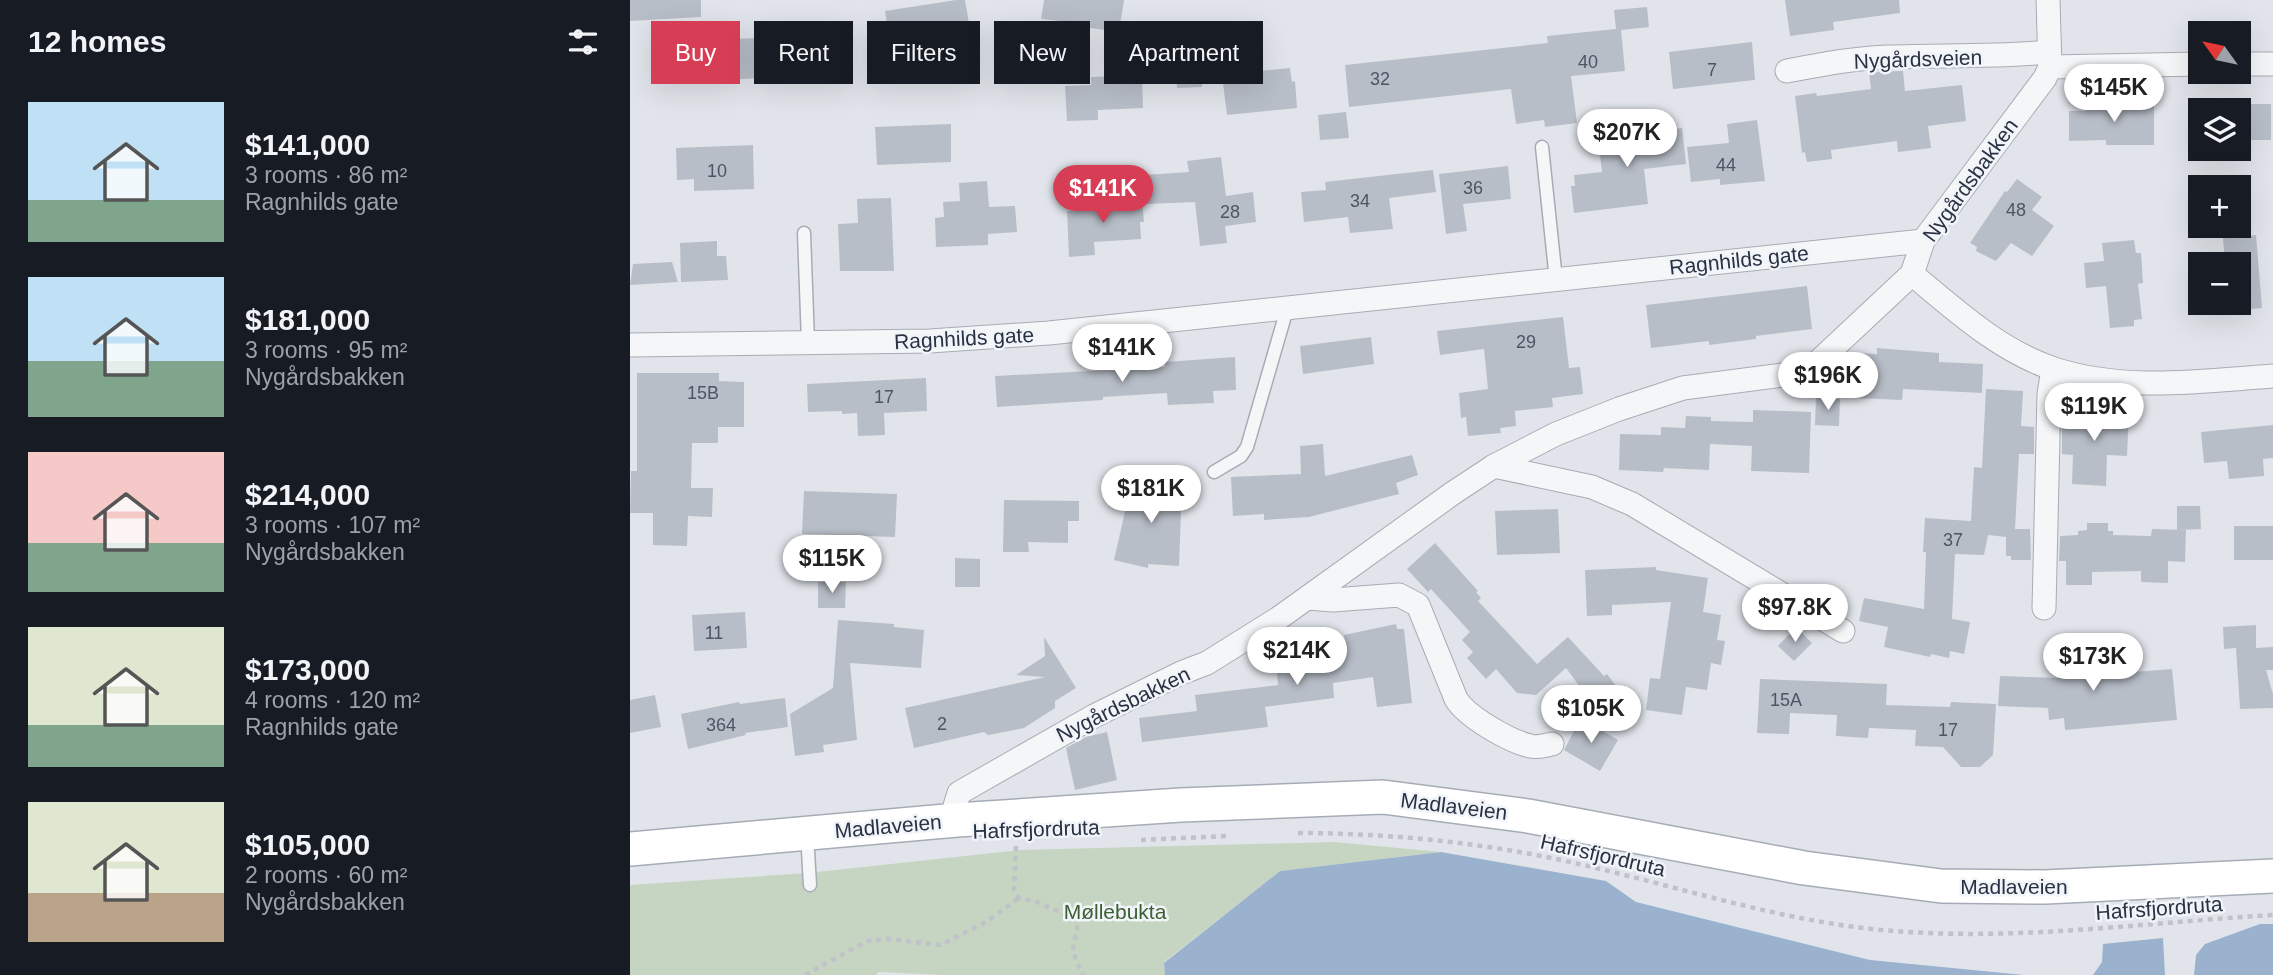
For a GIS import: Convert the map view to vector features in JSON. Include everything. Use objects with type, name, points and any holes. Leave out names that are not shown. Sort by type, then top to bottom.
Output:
[{"type":"main road","name":"Madlaveien","points":[[630,849],[957,820],[1181,804],[1383,797],[1528,816],[1804,868],[1941,886],[2045,887],[2273,876]]},
{"type":"street","points":[[2048,0],[2050,59]]},
{"type":"street","name":"Nygårdsveien","points":[[1787,71],[1886,57],[2002,56],[2188,64]]},
{"type":"street","name":"Nygårdsbakken","points":[[957,820],[955,806],[959,793],[1094,716],[1207,663],[1308,598],[1453,493],[1494,467],[1556,434],[1683,388],[1783,375],[1802,371],[1818,362],[1912,274],[1923,241],[2028,103],[2050,59]]},
{"type":"street","points":[[2251,64],[2273,64]]},
{"type":"street","name":"Ragnhilds gate","points":[[630,345],[930,341],[1049,334],[1923,241]]},
{"type":"street","points":[[1912,274],[2000,343],[2053,369],[2089,377],[2146,383],[2273,376]]},
{"type":"street","points":[[2044,608],[2049,394],[2053,369]]},
{"type":"street","points":[[1494,467],[1592,487],[1632,504],[1843,631]]},
{"type":"street","points":[[1308,598],[1333,600],[1399,595],[1418,605],[1462,710],[1474,719],[1532,747],[1552,744]]},
{"type":"lane","points":[[1542,147],[1556,280]]},
{"type":"lane","points":[[804,233],[808,342]]},
{"type":"lane","points":[[1214,472],[1241,456],[1247,447],[1287,309]]},
{"type":"lane","points":[[807,834],[810,885]]},
{"type":"path","name":"Hafrsfjordruta","points":[[1293,833],[1331,833],[1488,848],[1559,860],[1795,916],[1856,927],[1967,934],[2047,932],[2273,915]]},
{"type":"path","points":[[1139,840],[1231,835]]},
{"type":"path","points":[[1017,844],[1014,890],[1020,898],[1037,902],[1075,919],[1079,930],[1073,943],[1083,975]]},
{"type":"path","name":"Hafrsfjordruta","points":[[1007,845],[1029,844]]},
{"type":"path","points":[[805,975],[867,941],[889,939],[940,945],[986,922],[1020,898]]},
{"type":"green space","name":"Møllebukta","points":[[1334,842],[1441,852],[1280,871],[1164,962],[1165,975],[943,975],[879,972],[875,975],[630,975],[630,885],[808,873],[1020,850]]},
{"type":"water","points":[[1441,852],[1606,881],[1636,902],[1870,960],[2024,975],[1165,975],[1164,963],[1280,871]]},
{"type":"water","points":[[2260,924],[2273,924],[2273,975],[2194,975],[2196,955],[2205,944]]},
{"type":"water","points":[[2163,938],[2165,975],[2093,975],[2102,962],[2103,944]]},
{"type":"building","points":[[630,0],[701,0],[701,17],[630,21]]},
{"type":"building","points":[[965,0],[969,21],[887,21],[885,11]]},
{"type":"building","points":[[1044,0],[1124,0],[1121,21],[1104,21],[1104,30],[1090,28],[1090,21],[1041,19]]},
{"type":"building","points":[[1785,0],[1899,0],[1900,13],[1833,22],[1834,30],[1790,36]]},
{"type":"building","points":[[1647,7],[1649,27],[1621,30],[1625,71],[1571,76],[1577,123],[1545,127],[1544,120],[1516,124],[1511,89],[1349,107],[1345,65],[1548,43],[1547,36],[1616,29],[1614,10]]},
{"type":"building","points":[[754,38],[754,78],[740,79],[740,39]]},
{"type":"building","points":[[1752,42],[1755,80],[1673,89],[1669,52]]},
{"type":"building","points":[[1290,68],[1292,82],[1295,81],[1297,108],[1227,115],[1223,84],[1263,84],[1263,71]]},
{"type":"building","points":[[1903,71],[1905,91],[1962,85],[1966,121],[1928,126],[1931,148],[1898,152],[1897,141],[1831,150],[1832,159],[1807,162],[1805,152],[1802,153],[1795,96],[1871,89],[1869,72]]},
{"type":"building","points":[[1104,76],[1104,84],[1142,84],[1143,108],[1098,110],[1098,120],[1067,121],[1065,86],[1091,85],[1091,77]]},
{"type":"building","points":[[1177,84],[1202,84],[1202,87],[1177,88]]},
{"type":"building","points":[[2086,104],[2154,104],[2154,145],[2106,145],[2106,140],[2069,141],[2069,111],[2086,111]]},
{"type":"building","points":[[2251,104],[2271,104],[2271,140],[2251,140]]},
{"type":"building","points":[[1346,112],[1349,138],[1320,140],[1318,115]]},
{"type":"building","points":[[1757,120],[1765,181],[1720,185],[1720,179],[1691,182],[1687,147],[1729,143],[1727,124]]},
{"type":"building","points":[[951,124],[951,162],[877,165],[875,127]]},
{"type":"building","points":[[1682,128],[1686,164],[1644,169],[1648,204],[1574,213],[1571,186],[1575,186],[1574,175],[1602,172],[1598,138]]},
{"type":"building","points":[[753,145],[754,189],[694,191],[694,179],[677,180],[676,148]]},
{"type":"building","points":[[1221,157],[1226,196],[1253,192],[1256,222],[1225,226],[1227,243],[1200,246],[1195,202],[1147,204],[1145,175],[1189,172],[1187,161]]},
{"type":"building","points":[[1508,166],[1511,199],[1463,204],[1467,231],[1446,234],[1439,174]]},
{"type":"building","points":[[1433,170],[1436,192],[1389,198],[1393,229],[1350,233],[1348,217],[1304,222],[1301,192],[1326,190],[1325,182]]},
{"type":"building","points":[[2017,179],[2042,197],[2032,210],[2054,226],[2032,256],[2011,243],[1996,261],[1976,251],[1977,247],[1970,243],[2005,191],[2007,192]]},
{"type":"building","points":[[987,181],[989,207],[1015,206],[1017,232],[988,234],[988,245],[936,247],[935,218],[944,217],[943,202],[960,201],[959,183]]},
{"type":"building","points":[[891,198],[894,271],[840,271],[838,224],[858,223],[857,199]]},
{"type":"building","points":[[1142,200],[1144,222],[1140,222],[1141,239],[1094,242],[1095,255],[1069,257],[1067,211],[1080,210],[1080,204]]},
{"type":"building","points":[[2251,235],[2256,235],[2262,308],[2251,309],[2251,252],[2224,252],[2223,238],[2251,238]]},
{"type":"building","points":[[2134,240],[2136,253],[2141,253],[2143,283],[2138,284],[2142,319],[2134,320],[2134,326],[2110,328],[2106,286],[2086,288],[2084,263],[2104,261],[2102,243]]},
{"type":"building","points":[[717,241],[717,256],[726,256],[728,280],[681,282],[680,243]]},
{"type":"building","points":[[672,262],[678,282],[630,285],[633,264]]},
{"type":"building","points":[[1807,286],[1812,329],[1709,345],[1709,341],[1651,348],[1646,305]]},
{"type":"building","points":[[1563,317],[1569,368],[1580,367],[1583,394],[1552,398],[1553,407],[1515,411],[1516,426],[1500,428],[1501,433],[1468,436],[1466,417],[1461,418],[1459,393],[1488,389],[1484,349],[1440,355],[1437,331]]},
{"type":"building","points":[[1371,337],[1374,364],[1303,374],[1300,346]]},
{"type":"building","points":[[1877,348],[1939,353],[1939,362],[1983,364],[1982,393],[1903,389],[1902,400],[1855,398],[1857,353],[1877,354]]},
{"type":"building","points":[[1235,357],[1236,390],[1213,391],[1214,403],[1168,405],[1167,393],[997,407],[995,376],[1165,367],[1165,362]]},
{"type":"building","points":[[637,373],[719,373],[719,381],[744,382],[744,427],[718,427],[718,443],[692,443],[691,488],[713,488],[712,517],[688,516],[687,546],[653,545],[653,513],[630,513],[631,471],[637,471]]},
{"type":"building","points":[[926,378],[927,411],[884,413],[885,435],[858,436],[857,413],[808,412],[807,384]]},
{"type":"building","points":[[1986,389],[2023,391],[2021,426],[2034,427],[2034,454],[2019,454],[2015,529],[2030,529],[2031,560],[2011,560],[2011,556],[2006,556],[2006,537],[1988,535],[1984,555],[1955,554],[1952,619],[1970,622],[1964,654],[1950,651],[1949,658],[1931,654],[1930,657],[1884,647],[1888,627],[1859,621],[1864,598],[1924,609],[1925,518],[1971,521],[1974,467],[1982,468]]},
{"type":"building","points":[[1816,398],[1840,399],[1839,426],[1815,425]]},
{"type":"building","points":[[2070,409],[2129,412],[2127,456],[2107,455],[2106,486],[2072,484],[2073,455],[2062,454],[2062,427],[2069,427]]},
{"type":"building","points":[[1753,410],[1811,412],[1809,473],[1751,471],[1752,446],[1710,444],[1709,470],[1619,470],[1620,434],[1661,435],[1661,427],[1685,428],[1686,416],[1711,417],[1711,421],[1753,422]]},
{"type":"building","points":[[2273,425],[2273,458],[2263,459],[2264,476],[2229,479],[2227,461],[2204,463],[2201,432]]},
{"type":"building","points":[[1323,444],[1325,476],[1412,455],[1418,475],[1396,483],[1399,494],[1309,517],[1264,520],[1264,514],[1233,516],[1231,477],[1301,474],[1300,446]]},
{"type":"building","points":[[1132,481],[1182,483],[1179,566],[1148,564],[1148,568],[1114,560]]},
{"type":"building","points":[[804,491],[897,494],[895,537],[802,534]]},
{"type":"building","points":[[1004,500],[1079,501],[1079,521],[1068,521],[1068,543],[1028,542],[1029,552],[1003,552]]},
{"type":"building","points":[[2177,506],[2200,506],[2201,529],[2177,530]]},
{"type":"building","points":[[1558,509],[1560,553],[1497,555],[1495,511]]},
{"type":"building","points":[[2087,523],[2108,523],[2108,531],[2113,531],[2113,535],[2151,536],[2152,529],[2186,530],[2185,562],[2168,561],[2168,583],[2141,582],[2141,571],[2092,572],[2092,585],[2066,585],[2066,561],[2059,561],[2060,536],[2078,535],[2078,531],[2087,530]]},
{"type":"building","points":[[2234,526],[2273,526],[2273,560],[2234,560]]},
{"type":"building","points":[[1435,543],[1478,591],[1476,592],[1481,598],[1478,601],[1537,664],[1568,637],[1604,676],[1607,674],[1634,709],[1592,703],[1566,668],[1536,695],[1517,693],[1496,669],[1486,679],[1467,658],[1473,652],[1462,640],[1470,632],[1431,589],[1428,592],[1407,569]]},
{"type":"building","points":[[955,558],[980,559],[980,587],[955,587]]},
{"type":"building","points":[[1656,567],[1656,570],[1708,578],[1703,612],[1721,615],[1717,640],[1725,641],[1721,665],[1711,663],[1707,690],[1686,687],[1682,715],[1646,710],[1650,678],[1660,679],[1671,602],[1612,605],[1612,615],[1587,616],[1585,570]]},
{"type":"building","points":[[818,582],[846,582],[845,608],[818,608]]},
{"type":"building","points":[[745,612],[747,648],[694,651],[692,615]]},
{"type":"building","points":[[838,620],[894,624],[894,627],[924,630],[921,668],[850,663],[857,740],[823,745],[824,752],[795,756],[790,714],[833,688]]},
{"type":"building","points":[[1396,624],[1397,629],[1404,629],[1412,703],[1377,707],[1373,677],[1333,683],[1334,698],[1265,707],[1268,727],[1142,742],[1139,718],[1197,711],[1195,695],[1278,685],[1276,662],[1347,650],[1344,635]]},
{"type":"building","points":[[2256,625],[2256,648],[2273,647],[2273,670],[2266,670],[2273,694],[2273,708],[2240,709],[2236,648],[2224,649],[2223,627]]},
{"type":"building","points":[[1796,627],[1812,643],[1794,661],[1778,646]]},
{"type":"building","points":[[1044,637],[1076,688],[1055,701],[1055,708],[1024,728],[988,735],[984,732],[914,748],[905,708],[1045,677],[1016,675],[1045,656]]},
{"type":"building","points":[[2093,641],[2096,675],[2172,669],[2177,720],[2065,730],[2064,718],[2049,720],[2048,708],[1998,706],[2000,676],[2058,678],[2056,645]]},
{"type":"building","points":[[1760,679],[1887,684],[1886,705],[1950,707],[1951,702],[1996,704],[1993,755],[1980,767],[1961,767],[1943,747],[1915,746],[1916,730],[1869,728],[1868,738],[1836,736],[1837,715],[1790,713],[1789,734],[1757,733]]},
{"type":"building","points":[[655,695],[661,727],[630,733],[630,700]]},
{"type":"building","points":[[785,698],[788,727],[745,733],[746,735],[688,749],[681,714],[739,702]]},
{"type":"building","points":[[1581,718],[1618,740],[1600,771],[1564,750]]},
{"type":"building","points":[[1107,732],[1117,780],[1075,790],[1066,748],[1086,737]]}]
